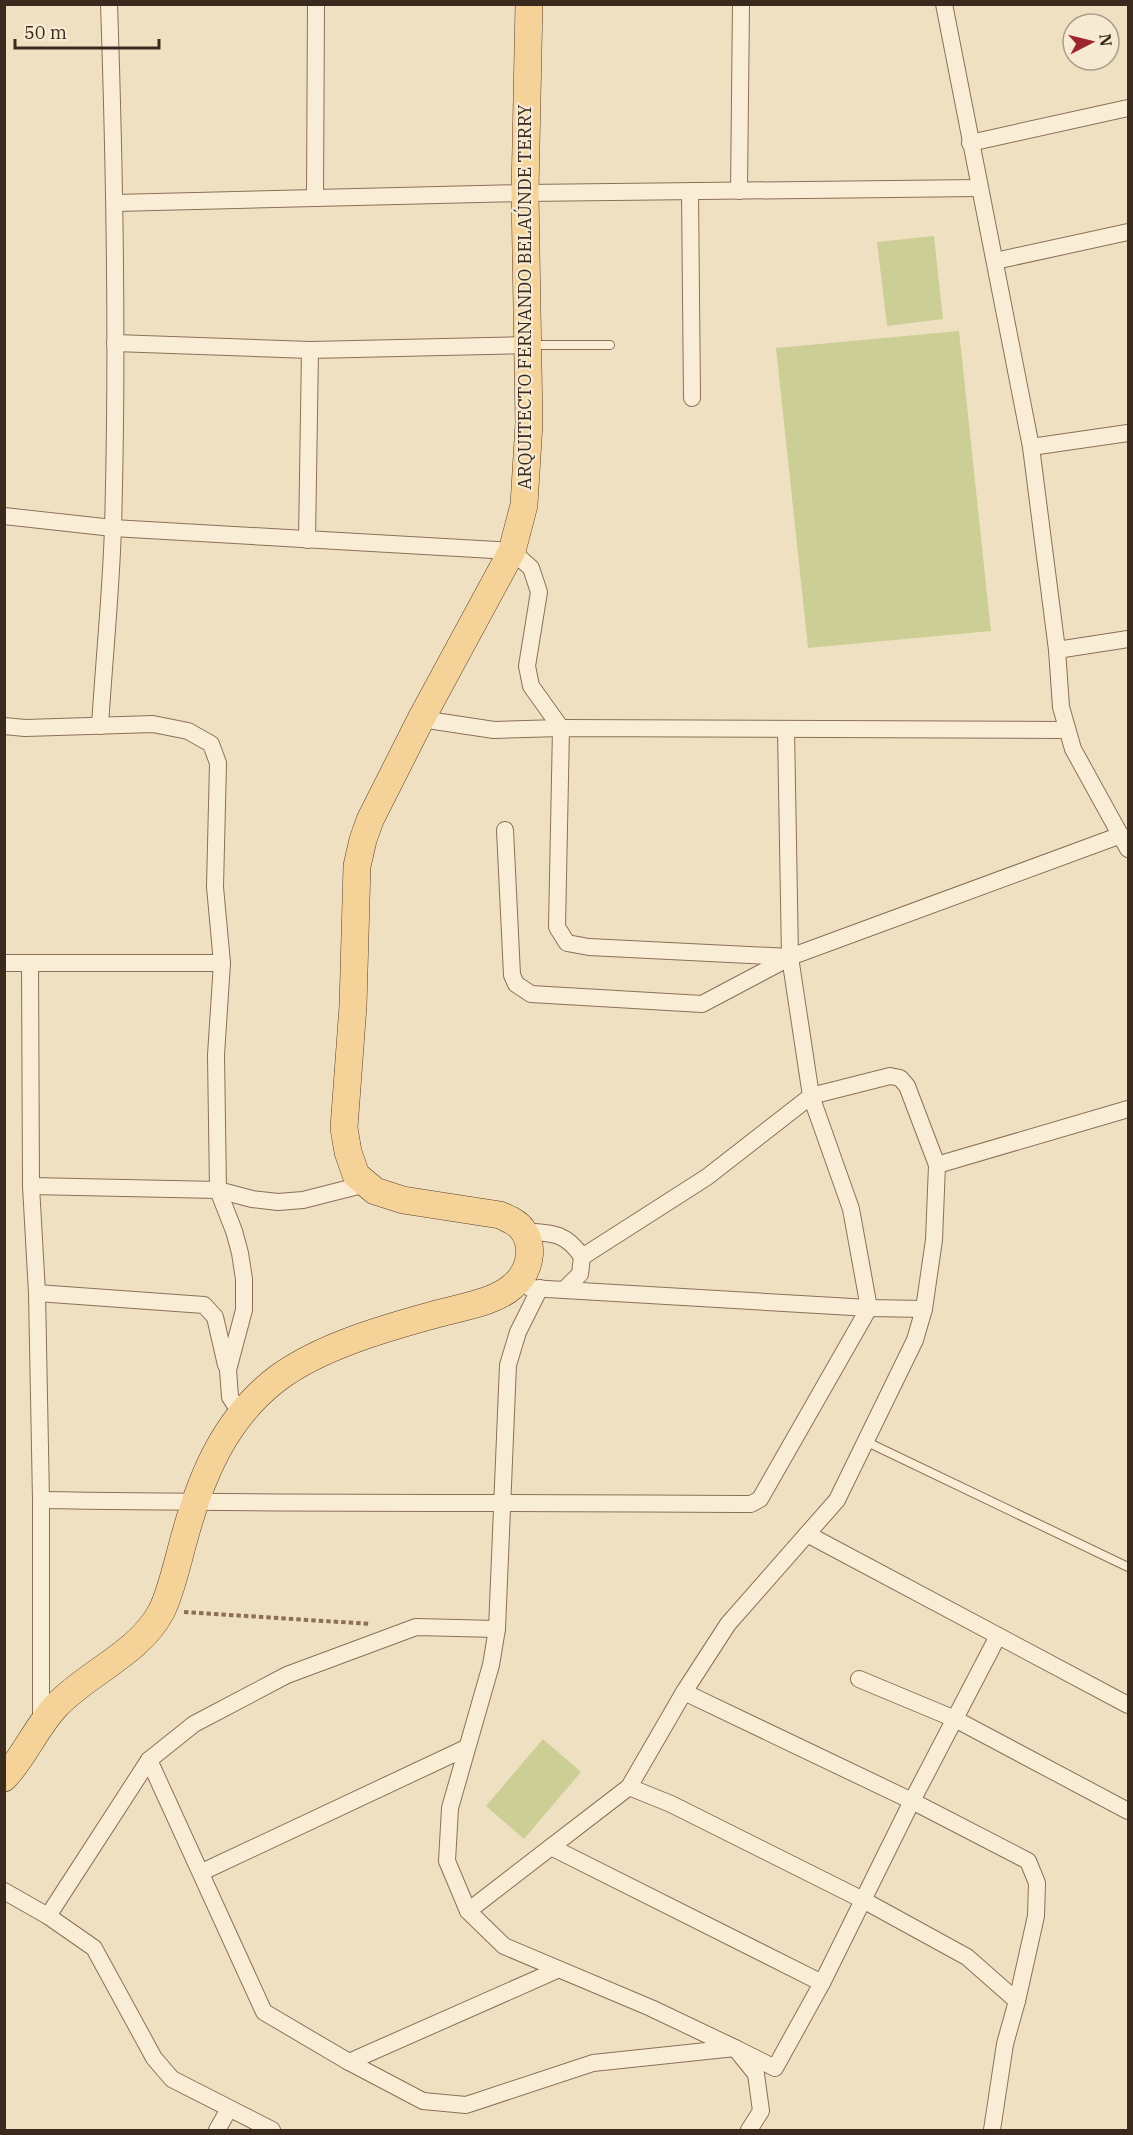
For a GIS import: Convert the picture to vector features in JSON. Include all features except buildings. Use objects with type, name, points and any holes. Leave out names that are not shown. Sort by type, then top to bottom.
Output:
[{"type":"main road","name":"ARQUITECTO FERNANDO BELAÚNDE TERRY","points":[[366,1184],[356,1176],[348,1152],[344,1128],[353,1006],[357,866],[363,840],[370,820],[422,719],[512,551],[524,505],[527,473],[528,345],[525,193],[529,4]]},
{"type":"main road","points":[[4,1778],[26,1751],[41,1725],[58,1704],[147,1633],[162,1611],[194,1503],[209,1464],[229,1428],[253,1400],[279,1378],[308,1360],[399,1324],[497,1297],[513,1286],[525,1271],[527,1241],[514,1221],[500,1215],[403,1200],[381,1194],[366,1184]]},
{"type":"street","points":[[100,726],[112,528],[115,344],[116,203],[109,4]]},
{"type":"street","points":[[315,198],[316,4]]},
{"type":"street","points":[[739,191],[741,4]]},
{"type":"street","points":[[505,830],[512,975],[516,984],[531,994],[702,1004],[790,957],[1125,842],[1073,750],[1061,707],[1057,650],[1031,447],[944,4]]},
{"type":"street","points":[[970,143],[1128,108]]},
{"type":"street","points":[[116,203],[525,193],[979,188]]},
{"type":"street","points":[[690,191],[692,398]]},
{"type":"street","points":[[995,261],[1128,232]]},
{"type":"street","points":[[115,344],[310,350],[528,345]]},
{"type":"street","points":[[307,540],[310,350]]},
{"type":"street","points":[[1031,447],[1128,433]]},
{"type":"street","points":[[4,516],[112,528],[512,551],[531,568],[539,592],[527,666],[531,686],[561,728],[557,927],[567,943],[589,947],[790,957]]},
{"type":"street","points":[[1057,650],[1128,639]]},
{"type":"street","points":[[422,719],[494,730],[561,728],[1067,730]]},
{"type":"street","points":[[4,726],[25,728],[153,724],[188,731],[211,744],[218,763],[215,887],[222,963],[216,1055],[218,1190],[234,1231],[244,1279],[244,1310],[228,1370]]},
{"type":"street","points":[[41,1500],[194,1503],[751,1504],[760,1499],[868,1308],[851,1209],[811,1096],[790,957],[786,729]]},
{"type":"street","points":[[4,963],[222,963]]},
{"type":"street","points":[[30,963],[31,1186],[37,1293],[41,1500],[41,1725]]},
{"type":"street","points":[[468,1911],[629,1787],[684,1692],[728,1624],[837,1500],[915,1340],[924,1308],[934,1240],[937,1165],[907,1086],[900,1078],[890,1076],[811,1096],[707,1177],[582,1257]]},
{"type":"street","points":[[937,1165],[1128,1109]]},
{"type":"street","points":[[31,1186],[218,1190],[252,1199],[278,1202],[303,1200],[366,1184]]},
{"type":"street","points":[[527,1241],[554,1233],[573,1243],[582,1257],[579,1274],[565,1289]]},
{"type":"street","points":[[513,1286],[868,1308],[924,1308]]},
{"type":"street","points":[[540,1288],[518,1332],[508,1365],[497,1629],[491,1665],[450,1808],[447,1861],[468,1911],[504,1946],[651,2008],[775,2068],[822,1983],[912,1801],[998,1636]]},
{"type":"street","points":[[37,1293],[204,1305],[215,1317],[228,1370],[230,1397],[241,1414]]},
{"type":"street","points":[[807,1534],[1128,1705]]},
{"type":"street","points":[[48,1916],[149,1760],[194,1724],[287,1675],[416,1627],[497,1629]]},
{"type":"street","points":[[859,1679],[955,1719],[1128,1811]]},
{"type":"street","points":[[684,1692],[912,1801],[1028,1861],[1037,1883],[1036,1916],[1005,2044],[992,2130]]},
{"type":"street","points":[[202,1872],[466,1748]]},
{"type":"street","points":[[149,1760],[264,2012],[349,2062],[423,2101],[466,2105],[593,2063],[735,2048]]},
{"type":"street","points":[[629,1787],[671,1804],[863,1900],[967,1957],[1017,2001]]},
{"type":"street","points":[[551,1847],[822,1983]]},
{"type":"street","points":[[4,1892],[48,1916],[94,1948],[154,2058],[172,2079],[272,2130]]},
{"type":"street","points":[[349,2062],[557,1970]]},
{"type":"street","points":[[735,2048],[756,2074],[761,2111],[749,2130]]},
{"type":"street","points":[[217,2130],[229,2109]]},
{"type":"lane","points":[[528,345],[610,345]]},
{"type":"lane","points":[[865,1442],[1128,1567]]},
{"type":"path","points":[[162,1611],[382,1624]]},
{"type":"green space","points":[[934,236],[943,319],[887,326],[877,242]]},
{"type":"green space","points":[[959,331],[991,631],[808,648],[776,348]]},
{"type":"green space","points":[[543,1739],[581,1772],[524,1839],[486,1806]]}]
